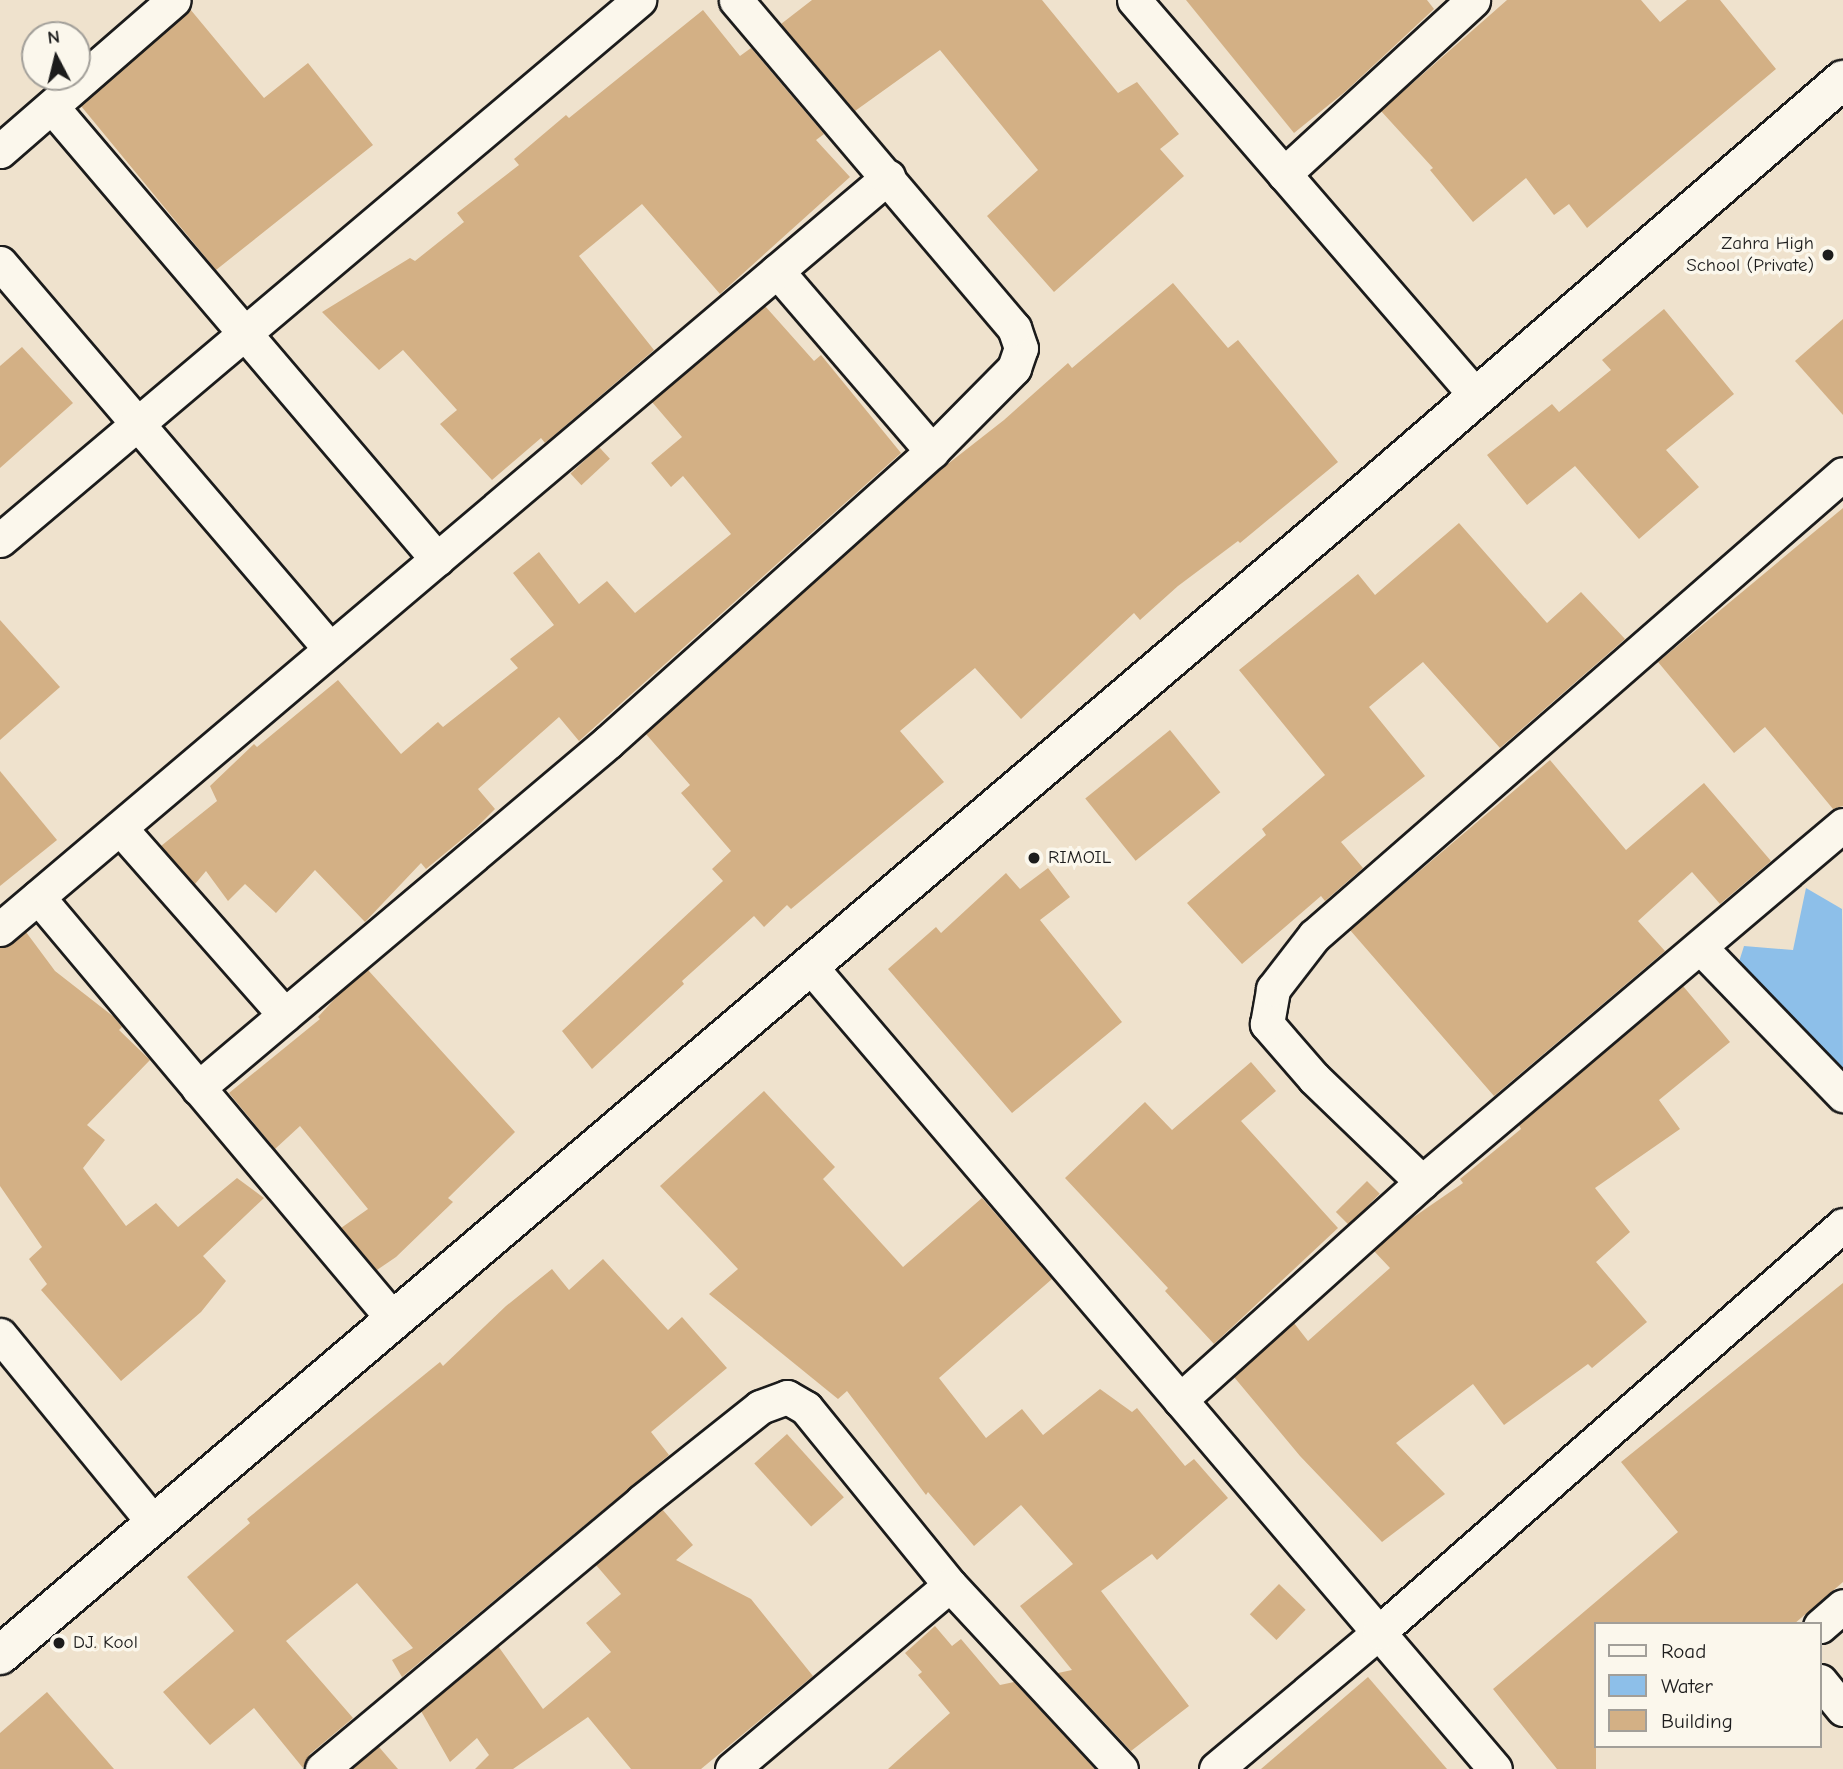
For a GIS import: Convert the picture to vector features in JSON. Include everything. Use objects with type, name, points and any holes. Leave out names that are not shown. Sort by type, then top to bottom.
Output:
[{"type":"street","points":[[0,152],[174,0]]},
{"type":"street","points":[[0,540],[639,0]]},
{"type":"street","points":[[198,1088],[608,742],[932,452],[1014,368],[1021,348],[1014,328],[736,0]]},
{"type":"street","points":[[1134,0],[1476,396]]},
{"type":"street","points":[[1284,174],[1473,0]]},
{"type":"street","points":[[0,1655],[810,966],[1843,80]]},
{"type":"street","points":[[52,107],[437,559]]},
{"type":"street","points":[[0,929],[888,177]]},
{"type":"street","points":[[0,263],[330,649]]},
{"type":"street","points":[[777,271],[932,452]]},
{"type":"street","points":[[1422,1182],[1314,1077],[1267,1024],[1273,989],[1314,936],[1843,474]]},
{"type":"street","points":[[1180,1399],[1422,1182],[1843,825]]},
{"type":"street","points":[[120,828],[285,1015]]},
{"type":"street","points":[[38,897],[394,1320]]},
{"type":"street","points":[[1699,947],[1843,1095]]},
{"type":"street","points":[[810,966],[1495,1769]]},
{"type":"street","points":[[1216,1769],[1379,1632],[1843,1225]]},
{"type":"street","points":[[0,1335],[154,1523]]},
{"type":"street","points":[[322,1769],[642,1501],[760,1407],[787,1397],[806,1408],[950,1585],[1121,1769]]},
{"type":"street","points":[[732,1769],[950,1585]]},
{"type":"street","points":[[1822,1624],[1843,1606]]},
{"type":"street","points":[[1822,1683],[1843,1709]]},
{"type":"water","points":[[1806,888],[1842,909],[1843,1068],[1831,1062],[1737,968],[1744,946],[1793,950]]},
{"type":"building","points":[[812,0],[1042,0],[1118,93],[1137,82],[1179,134],[1160,149],[1184,176],[1054,292],[987,216],[1038,170],[940,50],[855,111],[781,24]]},
{"type":"building","points":[[1186,0],[1427,0],[1434,9],[1346,91],[1294,133]]},
{"type":"building","points":[[1507,0],[1641,0],[1660,22],[1687,0],[1720,0],[1776,69],[1587,228],[1569,204],[1554,215],[1526,178],[1473,222],[1430,170],[1433,168],[1381,111]]},
{"type":"building","points":[[190,9],[264,98],[308,63],[373,145],[216,270],[81,106]]},
{"type":"building","points":[[703,10],[740,56],[751,48],[824,134],[816,140],[850,177],[720,294],[642,204],[579,256],[654,350],[545,443],[541,438],[492,480],[440,424],[457,410],[403,350],[379,370],[322,312],[410,258],[415,261],[464,222],[457,213],[519,165],[514,159],[566,115],[569,118]]},
{"type":"building","points":[[1173,283],[1228,348],[1238,340],[1338,462],[1240,543],[1238,541],[1178,586],[1140,620],[1134,613],[1021,719],[975,668],[900,731],[944,782],[791,909],[787,905],[764,927],[754,916],[682,981],[684,984],[592,1069],[562,1031],[723,881],[712,869],[731,851],[681,793],[690,785],[646,734],[935,474],[1004,420],[1068,363],[1072,368]]},
{"type":"building","points":[[765,306],[814,361],[821,355],[901,453],[579,741],[559,717],[478,789],[495,809],[426,869],[421,863],[365,922],[315,870],[276,913],[245,884],[228,901],[206,871],[195,884],[161,846],[217,801],[210,786],[254,744],[257,747],[338,680],[401,754],[438,722],[443,727],[518,668],[510,659],[554,625],[513,573],[539,552],[579,604],[607,581],[635,613],[731,534],[683,476],[671,487],[651,463],[682,437],[652,402]]},
{"type":"building","points":[[1664,309],[1734,394],[1666,450],[1699,487],[1639,539],[1575,466],[1527,505],[1487,455],[1552,404],[1559,412],[1611,370],[1602,360]]},
{"type":"building","points":[[1843,319],[1843,415],[1795,361]]},
{"type":"building","points":[[22,347],[73,403],[0,468],[0,366]]},
{"type":"building","points":[[599,447],[610,459],[581,485],[570,474]]},
{"type":"building","points":[[1843,508],[1843,806],[1833,809],[1765,727],[1734,753],[1658,662]]},
{"type":"building","points":[[1459,523],[1547,623],[1581,592],[1625,639],[1500,748],[1423,662],[1369,707],[1425,776],[1341,842],[1363,868],[1325,901],[1321,896],[1242,964],[1187,903],[1266,835],[1262,829],[1325,775],[1239,670],[1358,574],[1375,595]]},
{"type":"building","points":[[0,620],[60,687],[0,740]]},
{"type":"building","points":[[1170,730],[1220,792],[1136,861],[1085,799]]},
{"type":"building","points":[[1550,760],[1626,850],[1704,783],[1771,861],[1720,904],[1692,872],[1638,921],[1665,951],[1494,1096],[1350,930]]},
{"type":"building","points":[[0,771],[57,840],[0,886]]},
{"type":"building","points":[[1048,868],[1070,897],[1040,920],[1122,1022],[1012,1113],[888,969],[936,927],[941,933],[1006,873],[1020,889]]},
{"type":"building","points":[[26,932],[55,971],[114,1017],[122,1027],[119,1030],[150,1060],[87,1125],[105,1140],[83,1168],[126,1226],[156,1203],[178,1227],[237,1178],[264,1198],[203,1256],[226,1281],[201,1312],[121,1381],[41,1290],[47,1284],[29,1259],[42,1247],[0,1186],[0,948],[12,944]]},
{"type":"building","points":[[368,970],[515,1132],[448,1198],[453,1202],[396,1257],[377,1270],[341,1228],[368,1209],[300,1126],[275,1149],[229,1093],[320,1019],[318,1017],[341,992]]},
{"type":"building","points":[[1683,986],[1730,1042],[1659,1100],[1680,1129],[1595,1188],[1630,1232],[1596,1262],[1647,1322],[1592,1368],[1588,1364],[1504,1425],[1473,1384],[1396,1443],[1445,1494],[1382,1542],[1300,1456],[1234,1377],[1294,1323],[1308,1341],[1390,1268],[1374,1251],[1408,1221],[1463,1183],[1460,1179],[1521,1129],[1519,1125]]},
{"type":"building","points":[[1251,1062],[1276,1091],[1241,1121],[1338,1228],[1214,1344],[1165,1291],[1168,1288],[1065,1178],[1145,1102],[1172,1130]]},
{"type":"building","points":[[764,1091],[835,1167],[823,1179],[903,1267],[982,1198],[1052,1279],[939,1378],[986,1438],[1022,1409],[1043,1435],[1100,1389],[1132,1412],[1137,1408],[1185,1466],[1194,1459],[1228,1498],[1157,1560],[1152,1554],[1101,1591],[1189,1706],[1131,1751],[1058,1673],[1072,1670],[1020,1606],[1073,1564],[1021,1505],[974,1546],[928,1492],[926,1495],[847,1391],[838,1399],[709,1294],[738,1269],[660,1186]]},
{"type":"building","points":[[1367,1181],[1380,1194],[1349,1225],[1336,1212]]},
{"type":"building","points":[[603,1259],[668,1330],[682,1317],[727,1368],[651,1432],[669,1455],[402,1677],[392,1660],[413,1648],[357,1583],[286,1641],[353,1718],[310,1754],[303,1768],[254,1708],[210,1745],[163,1692],[234,1631],[187,1577],[250,1523],[247,1519],[440,1362],[443,1366],[506,1306],[552,1269],[569,1290]]},
{"type":"building","points":[[1843,1283],[1843,1582],[1796,1622],[1594,1622],[1596,1769],[1557,1769],[1493,1689],[1678,1532],[1621,1462]]},
{"type":"building","points":[[787,1434],[844,1497],[811,1527],[754,1463]]},
{"type":"building","points":[[662,1509],[693,1545],[676,1560],[751,1599],[813,1676],[701,1769],[631,1769],[588,1717],[513,1769],[475,1769],[489,1755],[477,1738],[450,1762],[421,1711],[498,1646],[543,1709],[611,1652],[586,1623],[621,1594],[596,1565]]},
{"type":"building","points":[[1279,1584],[1306,1610],[1276,1640],[1250,1614]]},
{"type":"building","points":[[935,1626],[952,1646],[961,1639],[1000,1685],[1014,1682],[1095,1769],[888,1769],[950,1713],[918,1675],[922,1672],[905,1653]]},
{"type":"building","points":[[1368,1677],[1447,1769],[1261,1769]]},
{"type":"building","points":[[47,1692],[114,1769],[0,1769],[0,1733]]},
{"type":"building","points":[[379,1747],[398,1769],[352,1769]]},
{"type":"place","name":"Zahra High School (Private)","points":[[1828,255]]},
{"type":"place","name":"RIMOIL","points":[[1034,858]]},
{"type":"place","name":"DJ. Kool","points":[[59,1643]]}]
